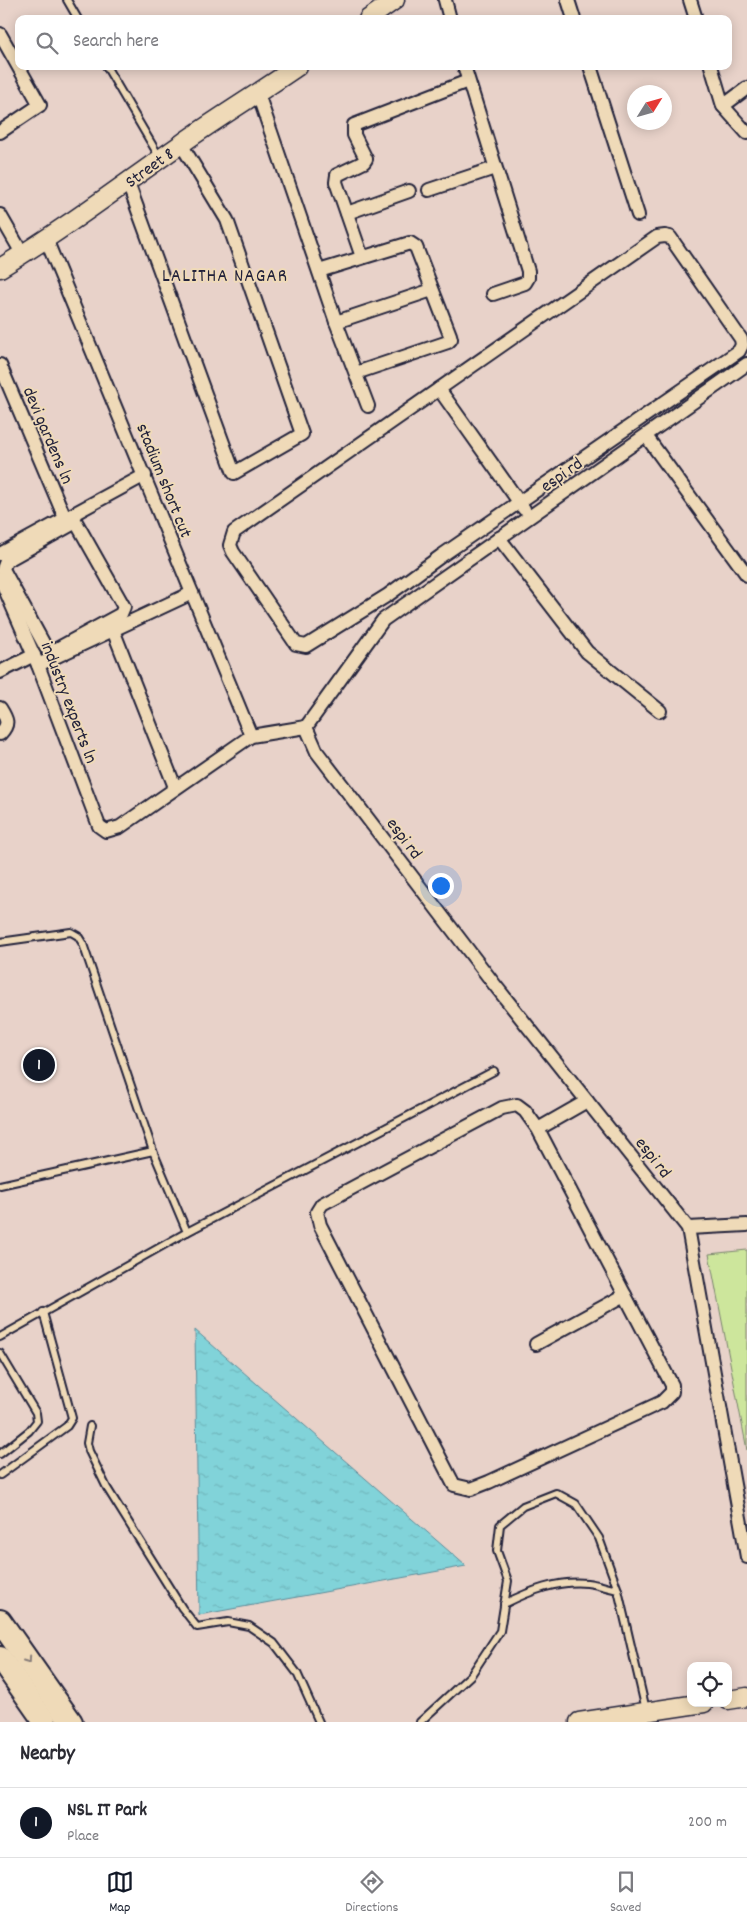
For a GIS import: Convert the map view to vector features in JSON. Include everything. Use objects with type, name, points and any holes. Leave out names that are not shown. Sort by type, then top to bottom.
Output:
[{"type":"highway","points":[[0,1621],[71,1722]]},
{"type":"highway","points":[[0,1658],[45,1722]]},
{"type":"street","points":[[374,15],[395,0]]},
{"type":"street","points":[[445,0],[449,15]]},
{"type":"street","points":[[568,0],[573,15]]},
{"type":"street","points":[[690,0],[695,15]]},
{"type":"street","points":[[0,34],[15,61]]},
{"type":"street","points":[[0,132],[40,105],[20,70]]},
{"type":"street","name":"Street 8","points":[[0,268],[46,239],[181,144],[292,70]]},
{"type":"street","points":[[465,70],[494,168],[528,271],[528,278],[525,283],[493,294]]},
{"type":"street","points":[[591,70],[638,215]]},
{"type":"street","points":[[712,70],[723,106],[747,133]]},
{"type":"street","points":[[362,257],[336,178],[337,175],[364,162],[366,159],[354,133],[354,125],[468,81]]},
{"type":"street","points":[[723,106],[747,88]]},
{"type":"street","points":[[258,94],[336,322],[368,406]]},
{"type":"street","points":[[128,183],[234,473],[302,434],[227,220],[181,144]]},
{"type":"street","points":[[429,190],[494,168]]},
{"type":"street","points":[[347,213],[409,191]]},
{"type":"street","points":[[0,215],[22,255]]},
{"type":"street","points":[[657,237],[670,237],[741,339],[742,345],[739,352],[617,435],[441,556],[388,595],[306,646],[296,644],[230,545],[234,532],[657,237]]},
{"type":"street","name":"stadium short cut","points":[[46,239],[145,475],[251,736]]},
{"type":"street","points":[[319,272],[410,243],[416,247],[451,339],[448,342],[356,373]]},
{"type":"street","points":[[336,322],[432,290]]},
{"type":"street","name":"espi rd","points":[[747,364],[383,620],[306,727],[317,752],[488,976],[688,1228],[747,1557]]},
{"type":"street","name":"devi gardens ln","points":[[0,365],[71,518],[124,607],[127,616]]},
{"type":"street","points":[[439,389],[530,517]]},
{"type":"street","points":[[617,435],[628,449]]},
{"type":"street","points":[[646,436],[747,575]]},
{"type":"street","points":[[600,447],[610,461]]},
{"type":"street","points":[[0,554],[71,518],[145,475]]},
{"type":"street","points":[[71,518],[6,561],[3,569],[46,648],[53,650],[121,614],[127,616]]},
{"type":"street","points":[[498,538],[587,652],[660,711]]},
{"type":"street","points":[[441,556],[452,570]]},
{"type":"street","name":"industry experts ln","points":[[0,578],[36,660],[99,826],[106,831],[112,830],[175,787]]},
{"type":"street","points":[[0,672],[113,630],[127,616],[192,593]]},
{"type":"street","points":[[388,595],[398,609]]},
{"type":"street","points":[[113,630],[175,787],[251,736],[306,727]]},
{"type":"street","points":[[0,708],[7,723],[6,728],[0,734]]},
{"type":"street","points":[[538,1129],[587,1101]]},
{"type":"street","points":[[517,1105],[525,1111],[538,1129],[672,1385],[672,1392],[662,1402],[489,1482],[471,1488],[454,1485],[320,1225],[317,1212],[322,1204],[502,1108],[517,1105]]},
{"type":"street","points":[[688,1228],[747,1225]]},
{"type":"street","points":[[536,1344],[625,1295]]},
{"type":"street","points":[[732,1699],[747,1697]]},
{"type":"street","points":[[579,1722],[687,1705]]},
{"type":"lane","points":[[67,0],[76,15]]},
{"type":"lane","points":[[108,70],[161,159]]},
{"type":"lane","points":[[0,942],[71,932],[78,936],[83,944],[153,1151],[187,1232]]},
{"type":"lane","points":[[0,1337],[187,1232],[494,1071]]},
{"type":"lane","points":[[0,1186],[153,1151]]},
{"type":"lane","points":[[0,1475],[67,1426],[72,1418],[43,1312]]},
{"type":"lane","points":[[0,1354],[36,1414],[37,1421],[29,1431],[0,1454]]},
{"type":"lane","points":[[90,1426],[87,1443],[89,1451],[108,1488],[182,1608],[197,1627],[228,1622],[249,1626],[274,1643],[297,1673],[319,1722]]},
{"type":"lane","points":[[420,1722],[471,1675],[500,1631],[508,1581],[497,1551],[500,1525],[523,1506],[556,1493],[576,1504],[599,1538],[618,1590],[646,1711]]},
{"type":"lane","points":[[504,1604],[522,1595],[558,1583],[588,1583],[618,1590]]},
{"type":"green space","points":[[747,1250],[747,1450],[709,1254]]},
{"type":"water","points":[[195,1330],[466,1566],[199,1615]]},
{"type":"place","name":"NSL IT Park","points":[[39,1065]]},
{"type":"district","name":"LALITHA NAGAR","points":[[225,274]]}]
